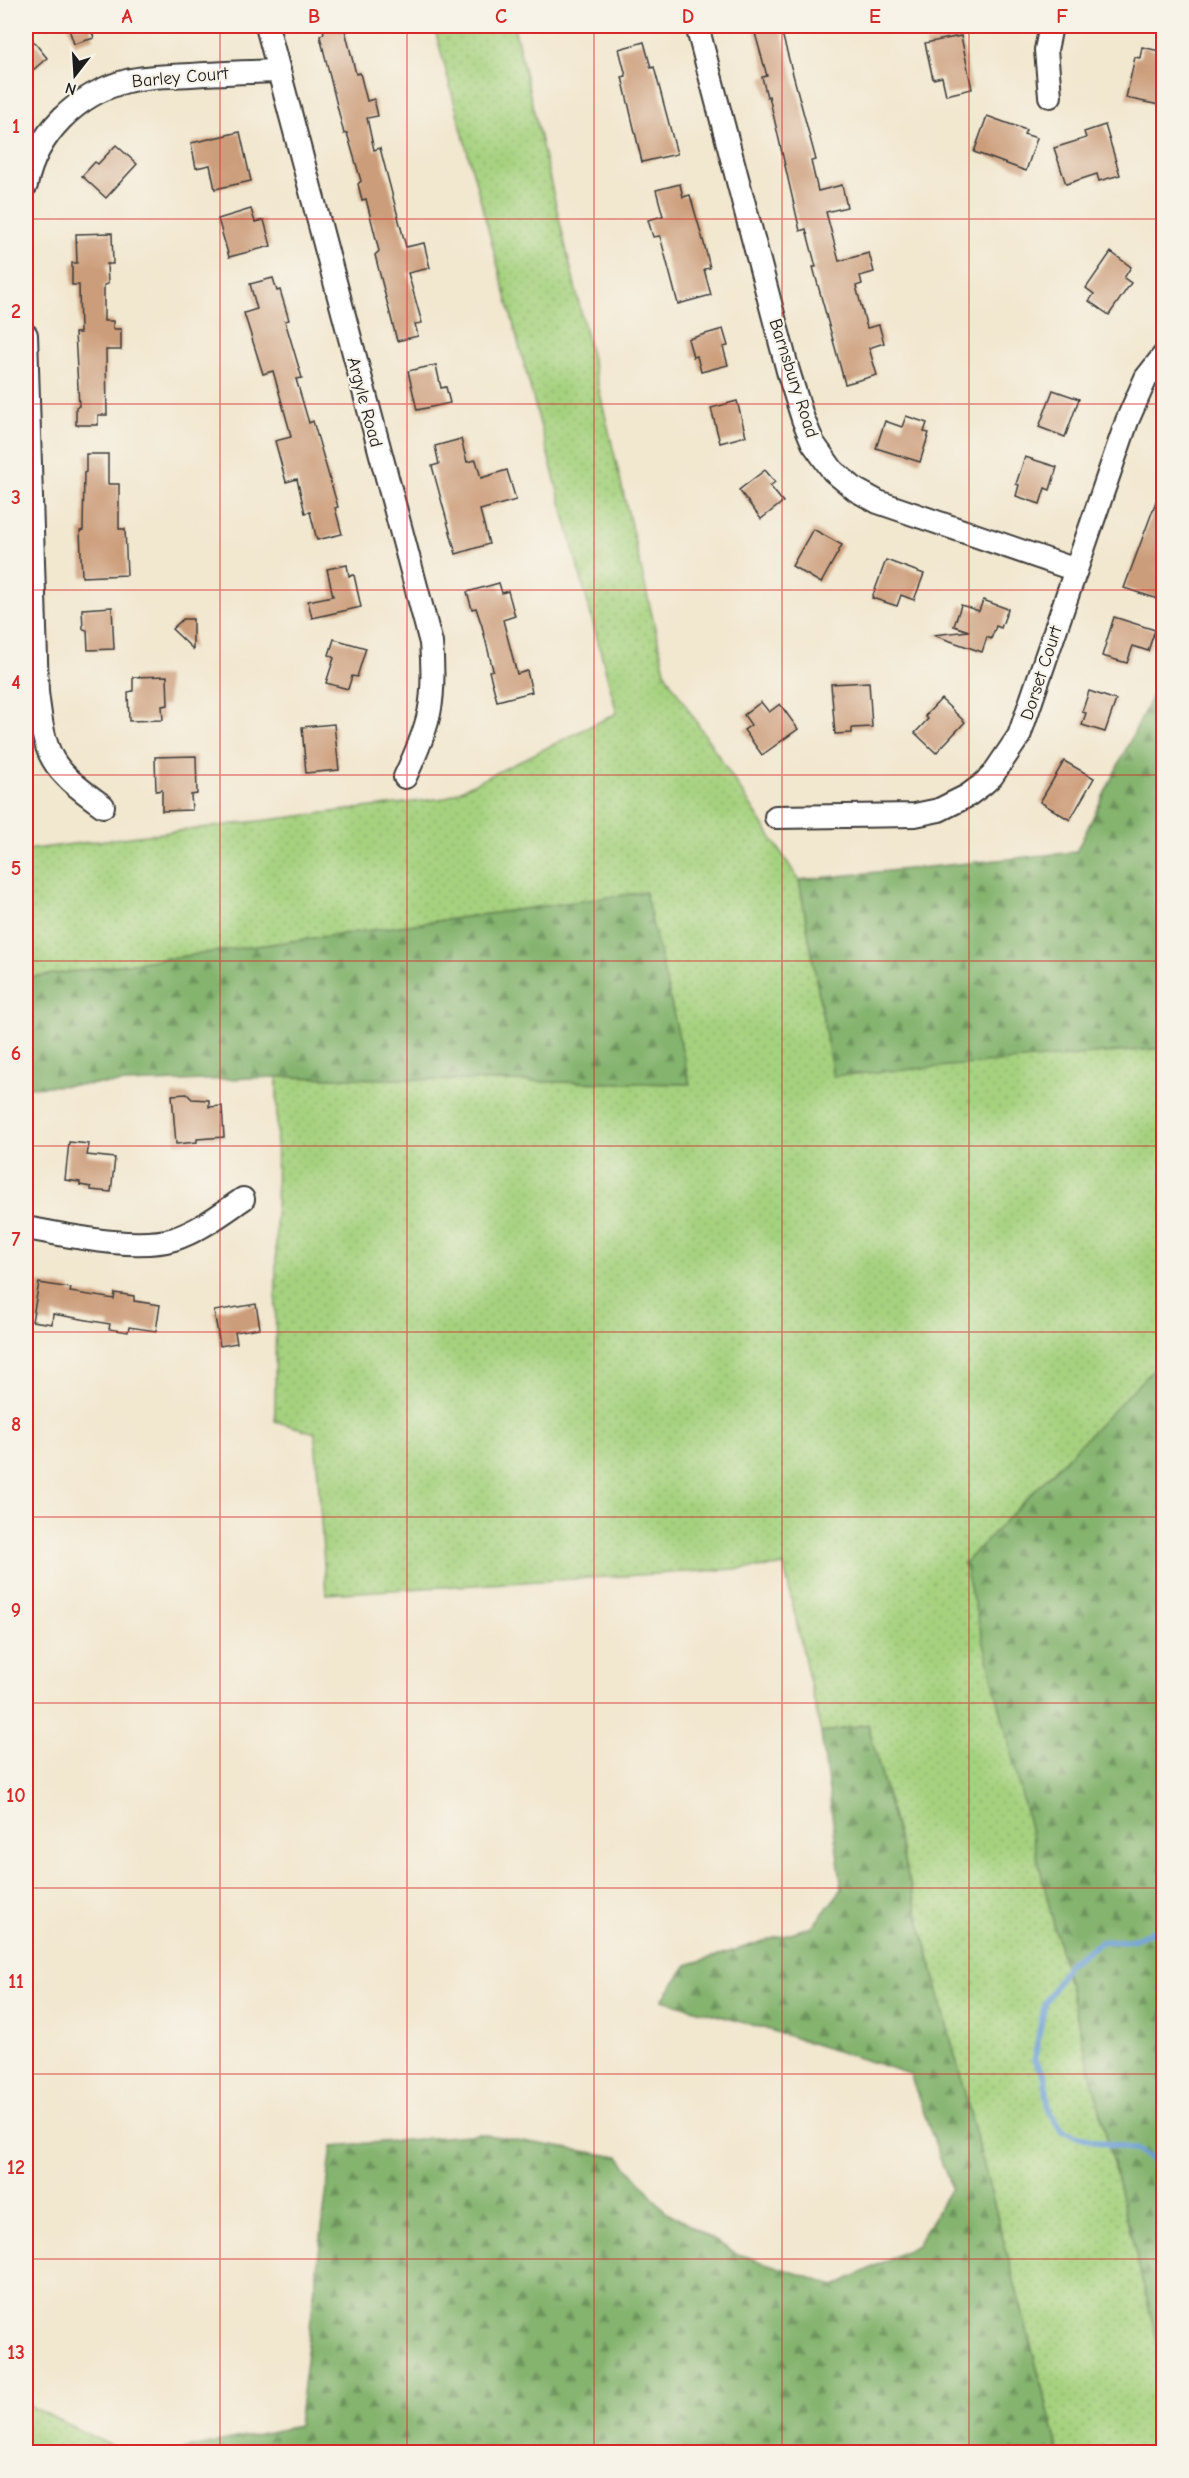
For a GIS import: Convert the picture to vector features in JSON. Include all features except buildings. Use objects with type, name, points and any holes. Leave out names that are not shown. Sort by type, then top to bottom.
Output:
[{"type":"street","name":"Argyle Road","points":[[267,26],[430,643],[434,678],[432,708],[405,777]]},
{"type":"street","name":"Barnsbury Road","points":[[697,26],[788,371],[813,443],[833,471],[856,490],[878,502],[1076,570]]},
{"type":"street","points":[[1050,96],[1046,50],[1051,26]]},
{"type":"street","name":"Barley Court","points":[[26,184],[40,143],[53,127],[76,106],[96,93],[126,81],[152,77],[279,71]]},
{"type":"street","points":[[26,335],[37,692],[41,729],[56,766],[68,781],[103,806]]},
{"type":"street","name":"Dorset Court","points":[[776,816],[915,815],[939,810],[967,796],[992,776],[1019,736],[1127,421],[1146,378],[1164,355]]},
{"type":"street","points":[[26,1228],[127,1242],[161,1241],[174,1239],[200,1227],[243,1199]]},
{"type":"green space","points":[[434,26],[514,26],[666,675],[799,880],[833,1075],[1163,1048],[1163,1359],[965,1564],[1163,2364],[1163,2452],[1059,2452],[868,1724],[821,1733],[784,1566],[326,1594],[315,1433],[275,1421],[277,1077],[689,1084],[645,892],[26,978],[26,850],[445,798],[617,713]]},
{"type":"green space","points":[[1163,673],[1163,1048],[833,1076],[799,880],[1076,852]]},
{"type":"green space","points":[[645,892],[690,1084],[277,1077],[26,1087],[26,978]]},
{"type":"green space","points":[[1163,1359],[1163,2364],[964,1563]]},
{"type":"green space","points":[[868,1724],[1059,2452],[172,2452],[298,2426],[332,2146],[481,2134],[619,2157],[664,2210],[735,2253],[835,2286],[917,2245],[951,2188],[910,2074],[763,2028],[662,2000],[687,1965],[813,1926],[842,1889],[821,1733]]},
{"type":"green space","points":[[26,2404],[124,2452],[26,2452]]},
{"type":"waterway","points":[[1164,1926],[1132,1940],[1101,1942],[1069,1963],[1045,2003],[1034,2060],[1045,2077],[1049,2111],[1063,2131],[1094,2141],[1137,2150],[1164,2168]]}]
